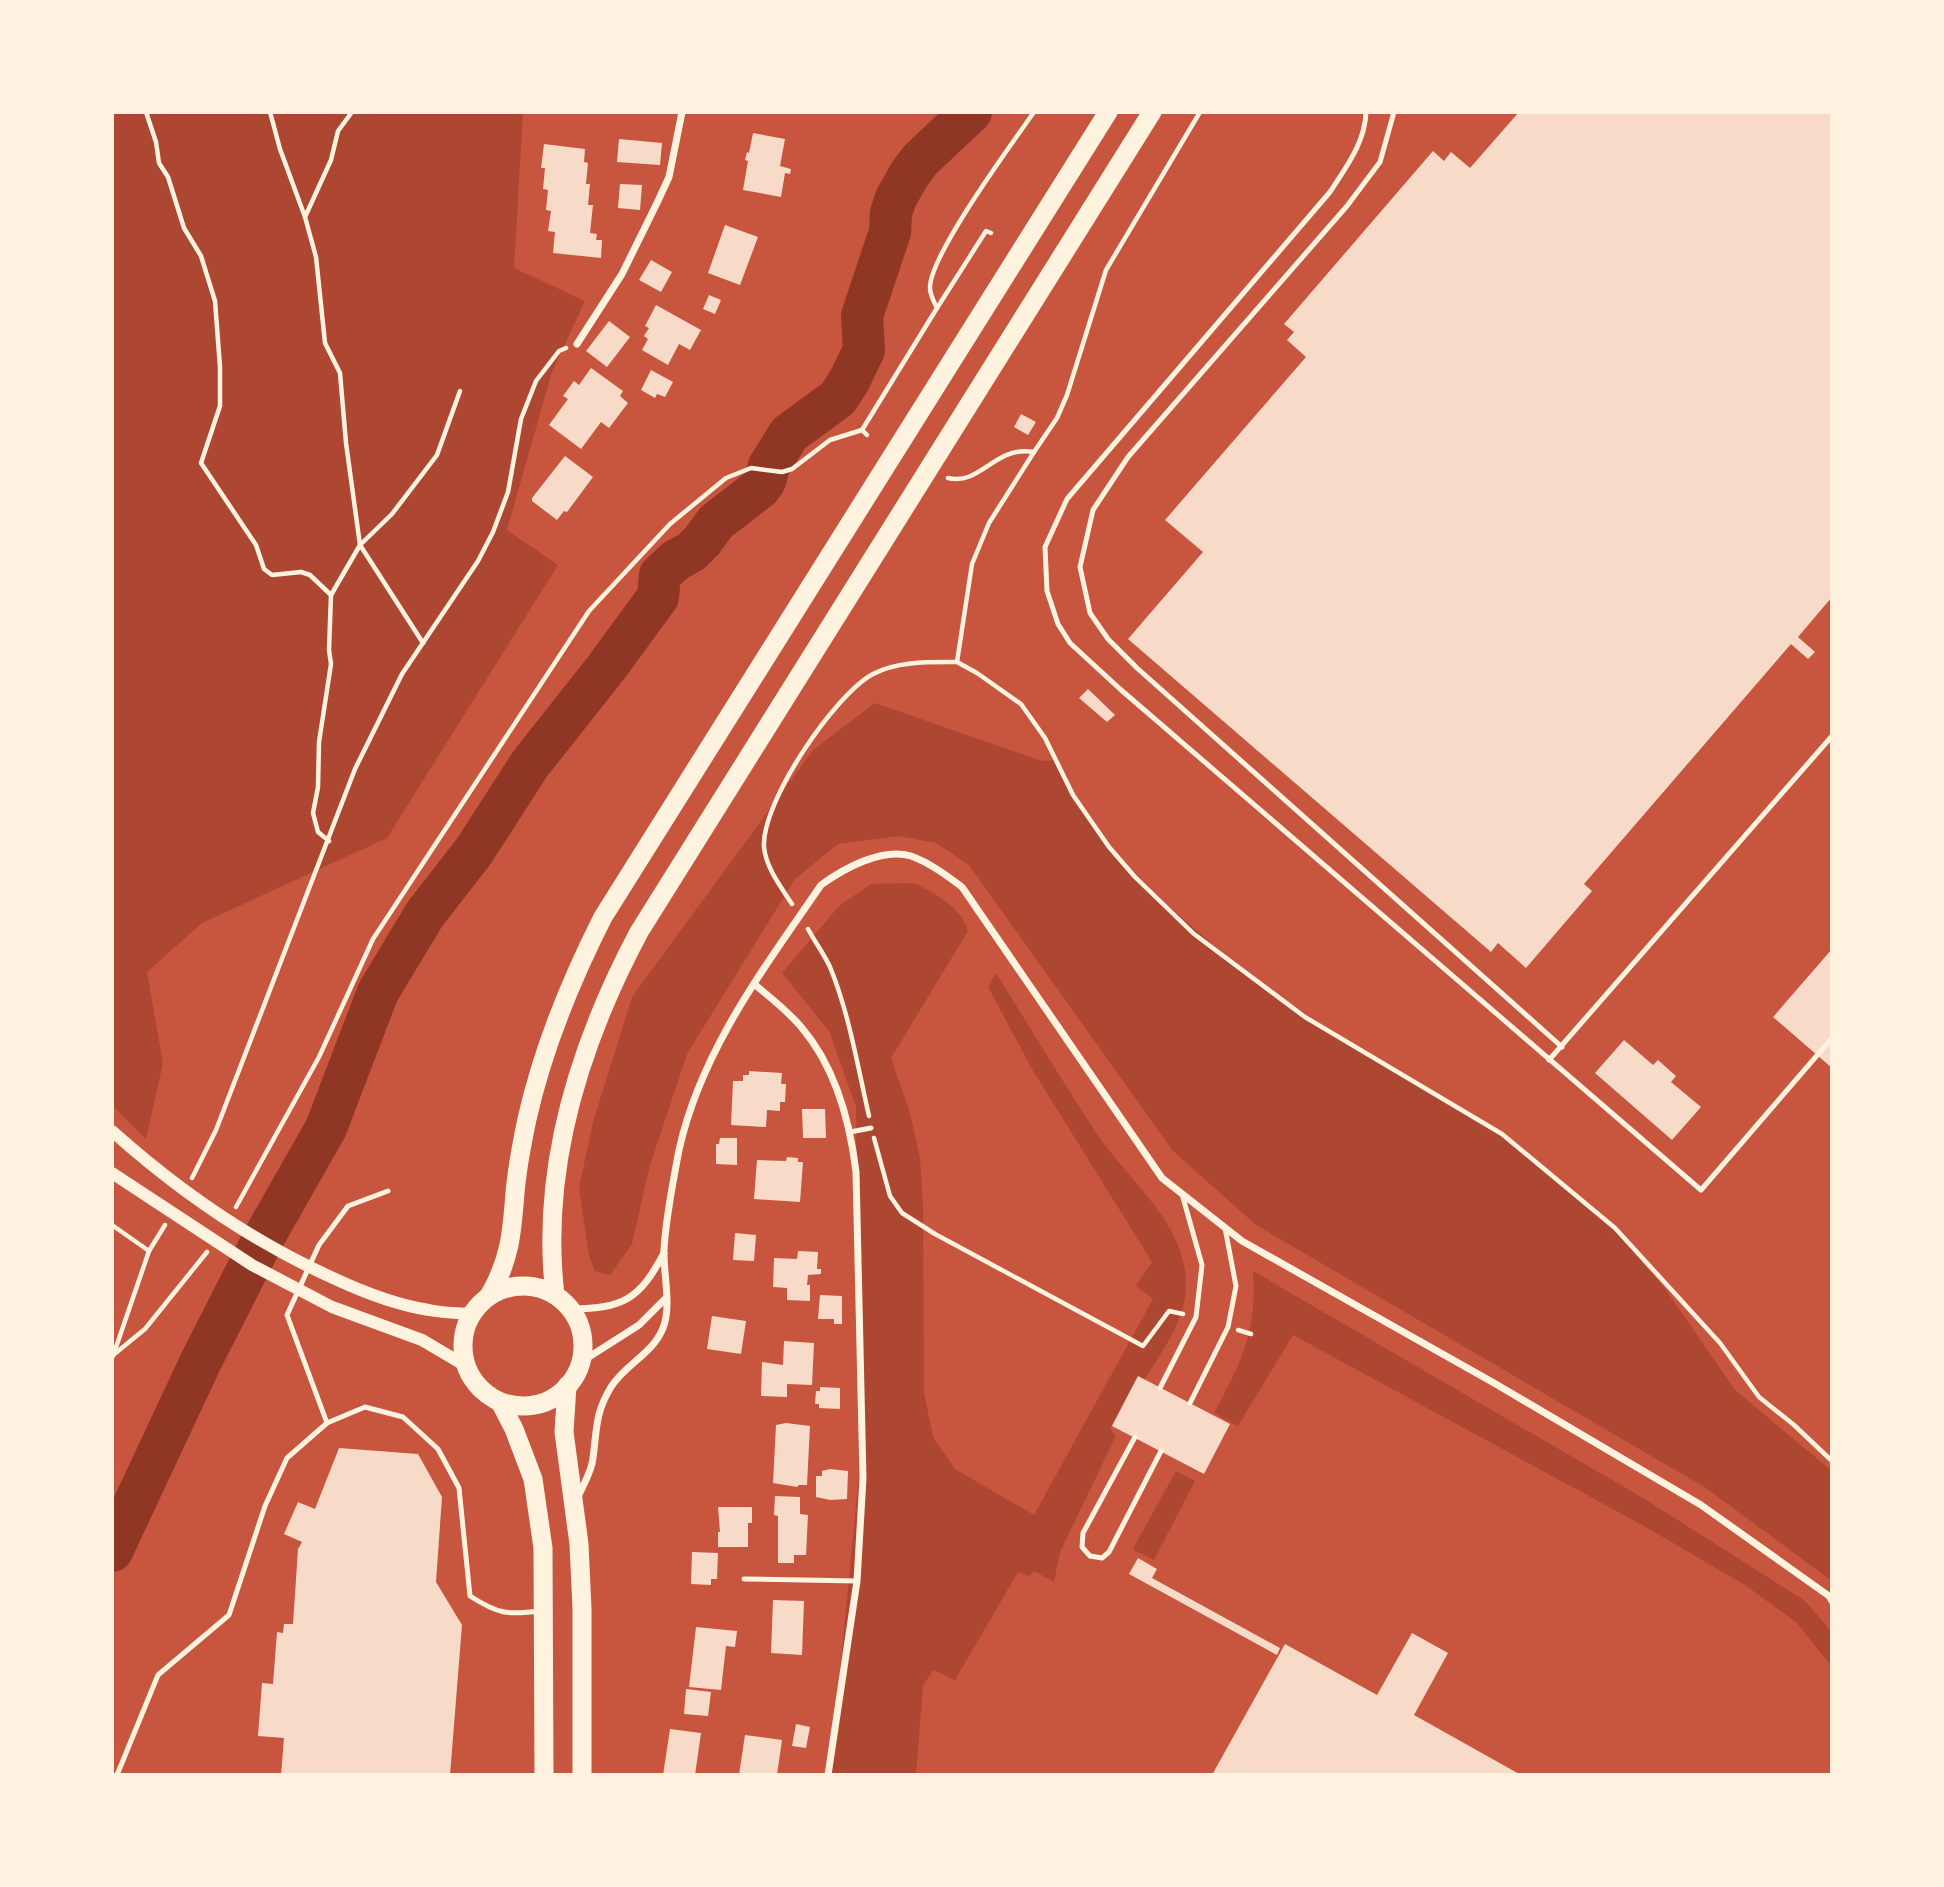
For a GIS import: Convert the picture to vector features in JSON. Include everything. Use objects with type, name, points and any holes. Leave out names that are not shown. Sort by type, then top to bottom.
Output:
[{"type":"highway","points":[[489,1296],[505,1288],[522,1285],[539,1287],[555,1295],[571,1310],[582,1335],[581,1362],[567,1386],[553,1398],[536,1405],[518,1406],[500,1402],[479,1387],[466,1366],[463,1339],[471,1314],[489,1296],[506,1263],[513,1234],[515,1191],[521,1151],[539,1072],[568,990],[603,917],[1108,112]]},
{"type":"highway","points":[[555,1295],[550,1229],[566,1121],[590,1039],[619,969],[639,932],[1152,112]]},
{"type":"highway","points":[[567,1386],[564,1432],[575,1504],[582,1609],[582,1775]]},
{"type":"highway","points":[[500,1402],[514,1429],[533,1479],[542,1548],[544,1775]]},
{"type":"street","points":[[577,344],[622,274],[657,203],[668,177],[682,112]]},
{"type":"street","points":[[575,1504],[593,1460],[598,1411],[622,1373],[656,1343],[664,1326],[664,1252],[680,1150],[687,1121],[715,1050],[754,984],[821,885],[841,870],[867,859],[908,855],[942,872],[962,887],[1162,1178],[1242,1241],[1494,1383],[1701,1505],[1829,1596],[1832,1601]]},
{"type":"street","points":[[754,984],[788,1012],[815,1044],[835,1086],[850,1132],[856,1172],[863,1478],[857,1581],[828,1775]]},
{"type":"street","points":[[112,1131],[161,1174],[237,1228],[303,1265],[375,1296],[428,1310],[471,1314]]},
{"type":"street","points":[[112,1173],[252,1265],[332,1307],[422,1340],[466,1366]]},
{"type":"street","points":[[571,1310],[593,1309],[628,1300],[644,1287],[664,1252]]},
{"type":"street","points":[[581,1362],[639,1325],[666,1299]]},
{"type":"lane","points":[[1366,112],[1366,129],[1351,160],[1330,192],[1067,499],[1045,547],[1047,590],[1058,624],[1070,643],[1120,690],[1701,1190],[1832,1038]]},
{"type":"lane","points":[[1394,112],[1380,162],[1347,206],[1128,457],[1093,510],[1080,567],[1090,612],[1108,639],[1127,659],[1562,1047]]},
{"type":"lane","points":[[1549,1060],[1832,736]]},
{"type":"lane","points":[[850,1132],[871,1128]]},
{"type":"lane","points":[[327,1423],[287,1315],[319,1245],[348,1206],[388,1191]]},
{"type":"lane","points":[[1160,1388],[1196,1317],[1202,1265],[1182,1194]]},
{"type":"lane","points":[[1190,1403],[1228,1327],[1236,1286],[1225,1227]]},
{"type":"lane","points":[[117,1775],[158,1675],[229,1615],[265,1506],[287,1458],[327,1423],[365,1407],[403,1417],[438,1449],[459,1488],[470,1596],[492,1610],[515,1614],[543,1610]]},
{"type":"lane","points":[[1135,1437],[1083,1533],[1082,1547],[1090,1556],[1102,1558],[1109,1552],[1161,1451]]},
{"type":"lane","points":[[744,1579],[857,1581]]},
{"type":"path","points":[[146,112],[156,142],[159,163],[168,177],[184,228],[201,256],[215,300],[220,406],[201,463],[256,545],[264,569],[272,575],[301,572],[310,575],[331,595]]},
{"type":"path","points":[[270,112],[316,257],[325,343],[340,373],[346,443],[360,545],[423,643]]},
{"type":"path","points":[[305,217],[331,160],[338,131],[352,112]]},
{"type":"path","points":[[937,308],[930,288],[939,260],[975,198],[1034,112]]},
{"type":"path","points":[[957,662],[972,564],[989,523],[1056,418],[1067,395],[1106,270],[1164,166],[1200,112]]},
{"type":"path","points":[[230,1216],[319,1057],[373,939],[589,611],[682,513],[726,478],[751,468],[774,472],[792,469],[830,440],[862,429],[986,231],[991,233]]},
{"type":"path","points":[[188,1186],[222,1117],[372,732],[402,674],[478,561],[493,533],[508,492],[521,418],[536,381],[559,351],[577,344]]},
{"type":"path","points":[[329,841],[318,832],[313,813],[318,787],[319,742],[331,664],[331,595],[360,545],[392,514],[437,455],[460,391]]},
{"type":"path","points":[[862,429],[867,435]]},
{"type":"path","points":[[947,477],[956,480],[965,478],[1016,450],[1034,452]]},
{"type":"path","points":[[796,911],[775,878],[764,846],[766,825],[783,784],[841,701],[872,675],[906,664],[957,662],[987,679],[1021,704],[1045,738],[1073,795],[1110,847],[1135,877],[1194,934],[1305,1017],[1502,1134],[1615,1228],[1720,1343],[1759,1397],[1832,1461]]},
{"type":"path","points":[[803,922],[824,955],[834,979],[856,1058],[884,1179],[896,1207],[935,1234],[1143,1346],[1169,1311],[1196,1317]]},
{"type":"path","points":[[112,1356],[149,1251],[168,1220]]},
{"type":"path","points":[[112,1225],[149,1251]]},
{"type":"path","points":[[112,1356],[145,1329],[208,1251]]},
{"type":"path","points":[[1228,1327],[1251,1334]]},
{"type":"shaded area","points":[[112,112],[523,112],[514,268],[585,301],[552,372],[507,530],[558,565],[387,838],[202,923],[147,972],[163,1063],[146,1139],[112,1105]]},
{"type":"shaded area","points":[[875,703],[1042,761],[1055,760],[1086,815],[1135,877],[1250,977],[1344,1039],[1502,1134],[1606,1220],[1666,1290],[1735,1390],[1832,1471],[1832,1581],[1706,1488],[1256,1225],[1173,1151],[969,865],[936,843],[899,836],[838,844],[795,879],[687,1054],[650,1165],[632,1244],[610,1275],[595,1271],[589,1256],[579,1188],[593,1122],[632,997],[813,750]]},
{"type":"shaded area","points":[[914,883],[954,908],[965,922],[968,931],[891,1058],[910,1113],[920,1158],[923,1207],[924,1392],[933,1437],[955,1469],[1034,1515],[1153,1299],[1136,1286],[1152,1262],[1032,1069],[988,987],[996,973],[1095,1131],[1165,1220],[1183,1261],[1185,1297],[1177,1323],[1164,1349],[1142,1384],[1135,1381],[1110,1429],[1116,1436],[1060,1552],[1054,1582],[1034,1571],[1030,1576],[1018,1572],[955,1680],[933,1670],[923,1686],[916,1775],[830,1775],[859,1475],[856,1107],[829,1031],[782,973],[839,906],[871,884]]},
{"type":"shaded area","points":[[1253,1271],[1643,1498],[1805,1601],[1832,1632],[1832,1667],[1796,1622],[1745,1585],[1644,1526],[1293,1335],[1238,1426],[1214,1413],[1246,1345],[1253,1312]]},
{"type":"shaded area","points":[[1176,1471],[1195,1481],[1154,1560],[1133,1549]]},
{"type":"building","points":[[1519,112],[1832,112],[1832,597],[1798,637],[1815,652],[1808,659],[1791,644],[1584,884],[1592,891],[1526,968],[1498,943],[1491,952],[1128,639],[1203,552],[1165,520],[1306,357],[1287,340],[1294,332],[1284,324],[1433,151],[1444,161],[1451,152],[1470,168]]},
{"type":"building","points":[[753,133],[785,139],[780,166],[791,169],[790,174],[785,173],[781,197],[743,190],[748,161],[745,160]]},
{"type":"building","points":[[619,139],[662,143],[660,165],[617,162]]},
{"type":"building","points":[[544,144],[585,149],[584,162],[588,163],[586,184],[590,184],[588,205],[593,205],[590,233],[597,234],[596,240],[602,240],[601,258],[553,253],[555,232],[548,231],[551,211],[546,210],[548,190],[543,189],[545,168],[541,168]]},
{"type":"building","points":[[620,184],[642,185],[640,210],[618,208]]},
{"type":"building","points":[[725,225],[758,237],[740,285],[708,273]]},
{"type":"building","points":[[651,260],[672,272],[661,292],[639,280]]},
{"type":"building","points":[[709,295],[721,300],[715,314],[703,309]]},
{"type":"building","points":[[656,305],[701,330],[690,350],[679,344],[668,365],[642,350],[648,339],[644,336],[649,328],[645,326]]},
{"type":"building","points":[[609,321],[630,337],[607,367],[586,351]]},
{"type":"building","points":[[591,368],[623,391],[620,396],[628,403],[609,428],[601,422],[581,449],[549,425],[568,399],[563,396],[574,381],[579,385]]},
{"type":"building","points":[[651,370],[673,382],[665,397],[657,394],[655,398],[641,390]]},
{"type":"building","points":[[1021,414],[1036,422],[1028,435],[1014,427]]},
{"type":"building","points":[[565,456],[593,477],[567,512],[564,511],[557,520],[532,501],[532,498]]},
{"type":"building","points":[[1088,689],[1115,715],[1107,722],[1079,698]]},
{"type":"building","points":[[1832,949],[1832,1068],[1773,1017]]},
{"type":"building","points":[[1624,1040],[1653,1065],[1658,1060],[1676,1076],[1671,1082],[1701,1107],[1672,1140],[1595,1073]]},
{"type":"building","points":[[749,1071],[782,1073],[781,1084],[786,1084],[785,1102],[780,1102],[780,1111],[767,1110],[766,1127],[731,1125],[733,1081],[743,1081],[743,1075],[749,1075]]},
{"type":"building","points":[[802,1109],[825,1109],[826,1138],[803,1138]]},
{"type":"building","points":[[720,1138],[737,1138],[737,1165],[716,1164],[716,1144],[719,1144]]},
{"type":"building","points":[[787,1157],[798,1158],[798,1162],[803,1162],[800,1202],[754,1199],[757,1160],[786,1161]]},
{"type":"building","points":[[735,1233],[756,1235],[754,1261],[733,1260]]},
{"type":"building","points":[[798,1251],[818,1252],[817,1269],[821,1269],[821,1274],[808,1275],[810,1301],[787,1300],[787,1288],[773,1287],[774,1258],[797,1259]]},
{"type":"building","points":[[820,1295],[842,1296],[842,1324],[834,1324],[834,1319],[818,1319]]},
{"type":"building","points":[[712,1316],[746,1321],[741,1354],[707,1349]]},
{"type":"building","points":[[784,1341],[814,1343],[812,1385],[787,1384],[787,1397],[761,1396],[762,1362],[783,1365]]},
{"type":"building","points":[[1138,1376],[1230,1424],[1204,1474],[1112,1426]]},
{"type":"building","points":[[820,1387],[840,1388],[840,1409],[819,1408],[819,1404],[815,1404],[816,1391],[820,1391]]},
{"type":"building","points":[[786,1423],[810,1426],[807,1485],[797,1487],[773,1483],[776,1425]]},
{"type":"building","points":[[339,1448],[418,1454],[442,1497],[436,1582],[462,1625],[450,1775],[281,1775],[284,1738],[258,1736],[262,1683],[273,1684],[277,1632],[283,1633],[284,1624],[293,1624],[298,1549],[302,1542],[284,1534],[298,1502],[315,1509]]},
{"type":"building","points":[[822,1471],[848,1471],[847,1499],[816,1497],[816,1476],[822,1476]]},
{"type":"building","points":[[775,1496],[800,1497],[800,1514],[808,1515],[806,1555],[794,1555],[794,1563],[778,1563],[778,1516],[774,1515]]},
{"type":"building","points":[[718,1507],[752,1507],[752,1523],[748,1523],[748,1547],[718,1547]]},
{"type":"building","points":[[692,1552],[718,1553],[717,1579],[711,1579],[711,1585],[691,1584]]},
{"type":"building","points":[[1138,1558],[1157,1569],[1152,1578],[1280,1648],[1277,1655],[1129,1574]]},
{"type":"building","points":[[773,1600],[804,1601],[802,1655],[771,1653]]},
{"type":"building","points":[[696,1627],[737,1631],[735,1647],[726,1646],[721,1690],[689,1687]]},
{"type":"building","points":[[1412,1633],[1448,1653],[1414,1715],[1521,1775],[1212,1775],[1285,1644],[1377,1695]]},
{"type":"building","points":[[686,1689],[711,1692],[708,1716],[684,1714]]},
{"type":"building","points":[[796,1724],[810,1727],[806,1748],[792,1746]]},
{"type":"building","points":[[670,1729],[701,1733],[695,1775],[663,1775]]},
{"type":"building","points":[[745,1735],[782,1740],[777,1775],[739,1775]]},
{"type":"waterway","points":[[112,1551],[201,1361],[263,1239],[326,1128],[378,992],[425,914],[474,851],[530,764],[658,597],[660,575],[676,560],[691,552],[716,522],[760,488],[769,466],[789,434],[838,398],[864,350],[862,316],[890,232],[891,213],[896,198],[920,160],[971,112]]}]
